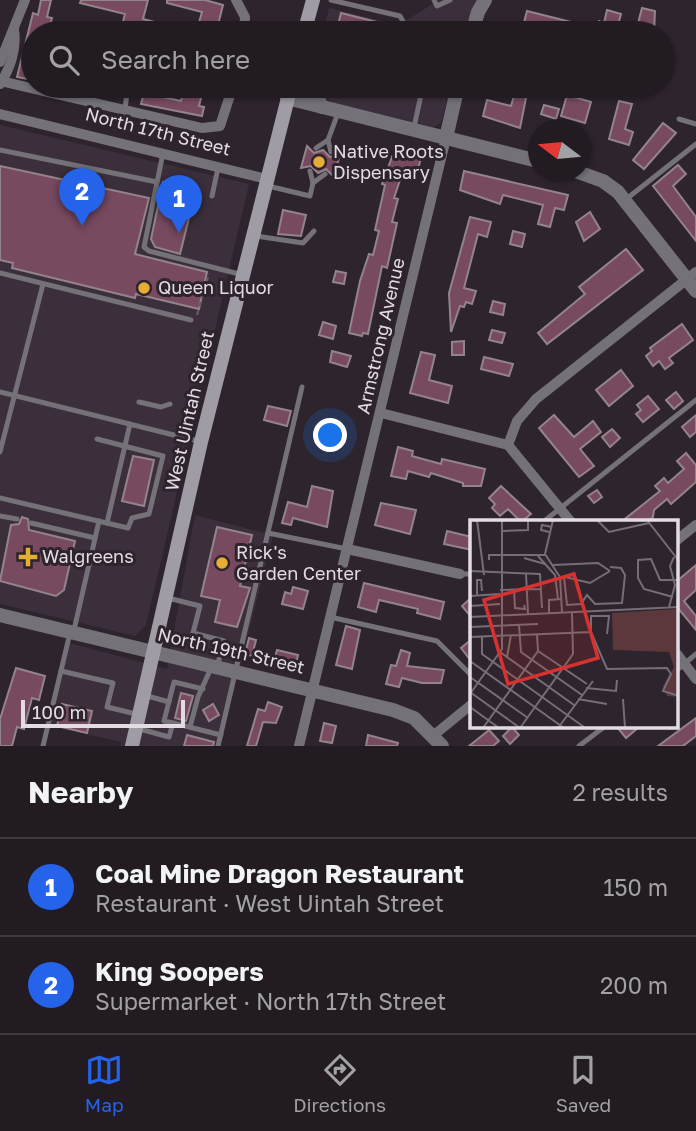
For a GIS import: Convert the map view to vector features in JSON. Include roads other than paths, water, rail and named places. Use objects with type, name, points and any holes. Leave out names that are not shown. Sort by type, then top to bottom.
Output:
[{"type":"main road","points":[[307,21],[313,0]]},
{"type":"main road","name":"West Uintah Street","points":[[132,746],[201,442],[287,98]]},
{"type":"street","points":[[0,62],[6,41],[14,30],[25,0]]},
{"type":"street","points":[[476,21],[483,0]]},
{"type":"street","points":[[0,81],[8,73],[15,43],[14,30]]},
{"type":"street","points":[[0,81],[21,84]]},
{"type":"street","points":[[81,98],[202,128],[220,126],[225,121],[230,98]]},
{"type":"street","points":[[302,98],[338,112],[528,159]]},
{"type":"street","points":[[318,98],[322,107]]},
{"type":"street","points":[[446,138],[455,98]]},
{"type":"street","name":"North 17th Street","points":[[0,114],[219,167],[266,182]]},
{"type":"street","name":"Armstrong Avenue","points":[[299,746],[382,413],[446,138]]},
{"type":"street","points":[[508,445],[517,421],[537,400],[693,281],[625,200],[603,181],[591,177]]},
{"type":"street","points":[[382,413],[508,445],[569,520]]},
{"type":"street","points":[[678,539],[696,525]]},
{"type":"street","points":[[347,550],[460,574]]},
{"type":"street","name":"North 19th Street","points":[[0,615],[405,714],[438,741]]},
{"type":"street","points":[[679,663],[696,679]]},
{"type":"street","points":[[438,741],[470,706]]},
{"type":"lane","points":[[331,0],[400,16],[403,21]]},
{"type":"lane","points":[[434,0],[437,6],[450,0]]},
{"type":"lane","points":[[125,110],[126,98]]},
{"type":"lane","points":[[413,130],[420,98]]},
{"type":"lane","points":[[331,152],[328,140],[338,112]]},
{"type":"lane","points":[[679,119],[696,124]]},
{"type":"lane","points":[[316,148],[328,140]]},
{"type":"lane","points":[[625,200],[696,144]]},
{"type":"lane","points":[[0,150],[157,182]]},
{"type":"lane","points":[[163,153],[144,247],[149,251],[243,275]]},
{"type":"lane","points":[[212,196],[219,167]]},
{"type":"lane","points":[[266,182],[310,196],[313,183],[310,171]]},
{"type":"lane","points":[[313,183],[325,174]]},
{"type":"lane","points":[[253,236],[303,243],[314,231]]},
{"type":"lane","points":[[0,273],[191,320]]},
{"type":"lane","points":[[0,452],[43,284]]},
{"type":"lane","points":[[218,746],[302,387]]},
{"type":"lane","points":[[0,391],[201,442]]},
{"type":"lane","points":[[546,520],[696,400]]},
{"type":"lane","points":[[139,402],[162,407],[170,404]]},
{"type":"lane","points":[[107,523],[130,424]]},
{"type":"lane","points":[[0,498],[128,528],[132,518],[147,516],[163,456],[97,439]]},
{"type":"lane","points":[[41,525],[45,509]]},
{"type":"lane","points":[[0,516],[17,519]]},
{"type":"lane","points":[[43,746],[99,521]]},
{"type":"lane","points":[[31,523],[95,538]]},
{"type":"lane","points":[[268,533],[347,550]]},
{"type":"lane","points":[[460,574],[470,574]]},
{"type":"lane","points":[[167,598],[200,606],[193,633],[223,641],[198,697],[190,727]]},
{"type":"lane","points":[[330,618],[437,641],[470,674]]},
{"type":"lane","points":[[679,663],[696,654]]},
{"type":"lane","points":[[61,671],[113,683],[107,707],[169,737],[173,723]]},
{"type":"lane","points":[[203,689],[174,682],[164,721],[221,735]]},
{"type":"lane","points":[[144,695],[169,702]]},
{"type":"lane","points":[[579,746],[601,729]]},
{"type":"place","name":"Native Roots Dispensary","points":[[319,162]]},
{"type":"place","name":"King Soopers","points":[[82,226]]},
{"type":"place","name":"Coal Mine Dragon Restaurant","points":[[179,233]]},
{"type":"place","name":"Queen Liquor","points":[[144,288]]},
{"type":"place","name":"Walgreens","points":[[28,557]]},
{"type":"place","name":"Rick's Garden Center","points":[[222,563]]}]
